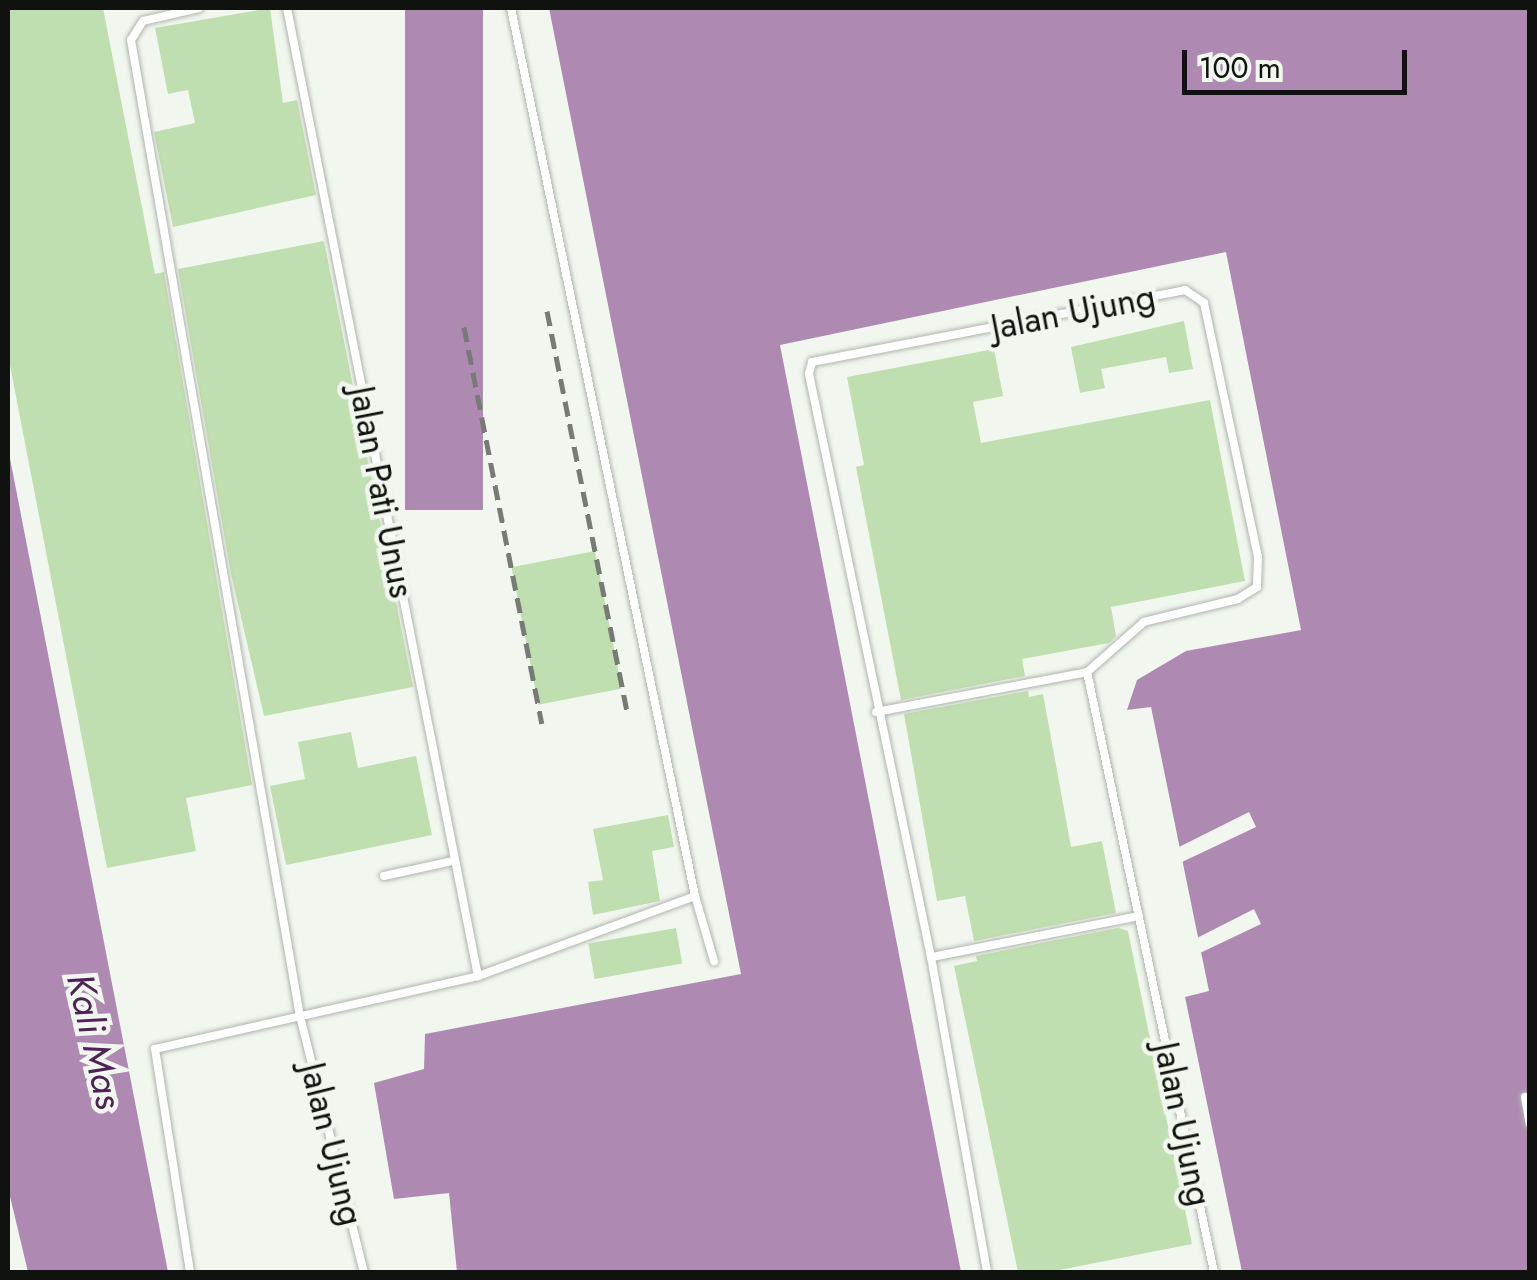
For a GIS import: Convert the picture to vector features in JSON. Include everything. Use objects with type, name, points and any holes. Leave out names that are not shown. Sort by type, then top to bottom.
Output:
[{"type":"lane","name":"Jalan Ujung","points":[[199,8],[143,21],[131,40],[300,1016],[364,1272]]},
{"type":"lane","name":"Jalan Pati Unus","points":[[288,8],[478,976]]},
{"type":"lane","points":[[511,8],[696,896],[714,961]]},
{"type":"lane","name":"Jalan Ujung","points":[[987,1272],[931,957],[876,712],[809,374],[812,362],[1197,292],[1258,556],[1257,587],[1238,599],[1144,622],[1087,672],[1214,1272]]},
{"type":"lane","points":[[876,712],[1087,672]]},
{"type":"lane","points":[[384,876],[454,860]]},
{"type":"lane","points":[[190,1272],[155,1050],[478,976],[696,896]]},
{"type":"lane","points":[[931,957],[1139,916]]},
{"type":"lane","points":[[1525,1097],[1530,1124]]},
{"type":"water","points":[[405,8],[483,8],[483,510],[405,510]]},
{"type":"water","points":[[549,8],[1529,8],[1529,1272],[1242,1272],[1185,997],[1209,991],[1151,707],[1127,710],[1137,680],[1186,651],[1301,630],[1226,252],[780,345],[961,1272],[457,1272],[449,1193],[394,1199],[374,1083],[424,1069],[425,1034],[741,974]]},
{"type":"water","name":"Kali Mas","points":[[8,448],[168,1272],[28,1272],[8,1188]]},
{"type":"pier","points":[[1249,812],[1256,827],[1182,862],[1179,847]]},
{"type":"pier","points":[[1254,909],[1261,924],[1200,953],[1197,938]]},
{"type":"building","points":[[8,8],[103,8],[155,274],[164,272],[252,785],[186,798],[196,851],[107,868],[8,355]]},
{"type":"building","points":[[270,8],[283,103],[297,100],[316,195],[173,227],[154,132],[195,123],[188,90],[168,94],[155,28]]},
{"type":"building","points":[[324,241],[413,687],[264,716],[231,574],[178,269]]},
{"type":"building","points":[[1184,321],[1193,369],[1169,373],[1166,357],[1101,369],[1105,388],[1080,393],[1071,347]]},
{"type":"building","points":[[994,349],[1003,396],[973,402],[981,443],[1210,400],[1245,581],[1111,607],[1116,636],[1109,643],[1022,659],[1025,676],[901,700],[856,467],[864,465],[847,377]]},
{"type":"building","points":[[595,551],[622,688],[538,705],[512,567]]},
{"type":"building","points":[[1028,691],[1029,697],[1043,694],[1071,847],[1102,841],[1116,913],[974,941],[965,896],[937,901],[904,714]]},
{"type":"building","points":[[351,732],[358,768],[416,756],[432,835],[286,865],[270,786],[305,779],[298,742]]},
{"type":"building","points":[[668,815],[674,847],[652,851],[660,901],[593,915],[588,882],[603,880],[593,829]]},
{"type":"building","points":[[676,928],[682,963],[595,979],[588,943]]},
{"type":"building","points":[[1118,928],[1128,931],[1192,1244],[1049,1272],[1018,1272],[954,966],[977,961],[976,956]]},
{"type":"railway","points":[[547,311],[627,712]]},
{"type":"railway","points":[[464,327],[542,723]]}]
